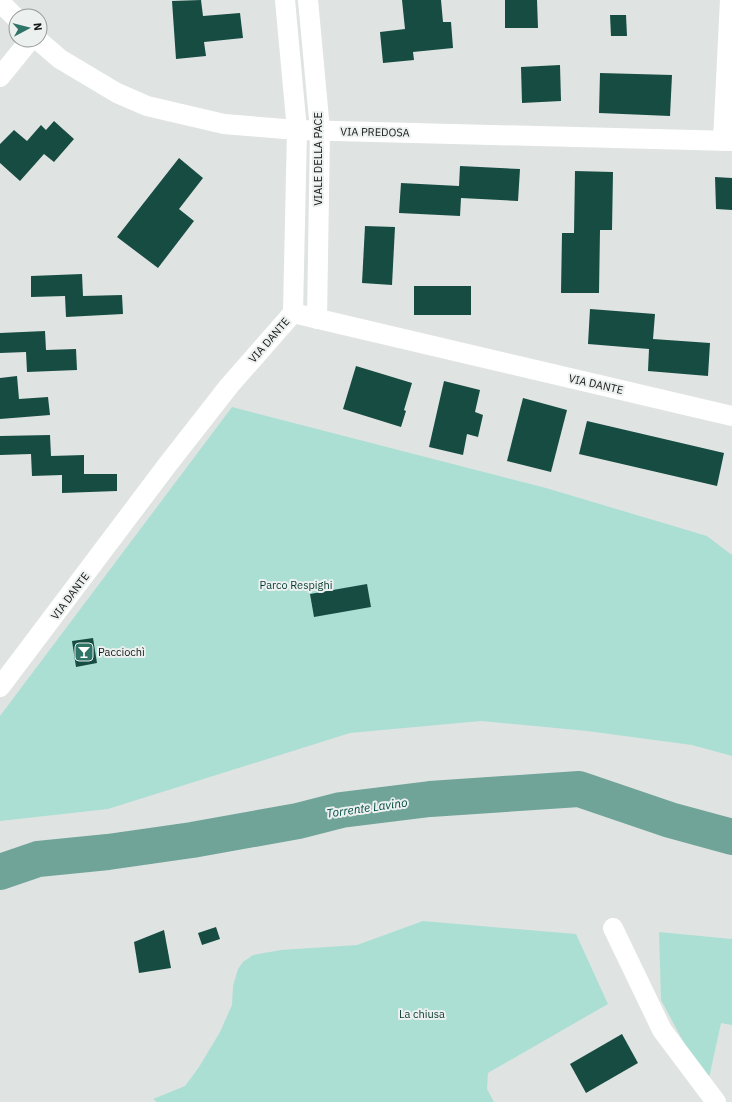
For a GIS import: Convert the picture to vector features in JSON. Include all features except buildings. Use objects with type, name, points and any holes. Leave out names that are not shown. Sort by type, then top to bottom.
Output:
[{"type":"street","name":"VIALE DELLA PACE","points":[[285,0],[297,130],[293,313]]},
{"type":"street","name":"VIALE DELLA PACE","points":[[308,0],[320,130],[317,319]]},
{"type":"street","points":[[728,141],[730,0]]},
{"type":"street","points":[[0,2],[8,10]]},
{"type":"street","points":[[0,77],[24,48]]},
{"type":"street","name":"VIA PREDOSA","points":[[47,48],[60,59],[88,77],[117,93],[147,106],[224,124],[297,130],[728,141]]},
{"type":"street","name":"VIA DANTE","points":[[0,687],[168,464],[230,386],[293,313],[732,416]]},
{"type":"street","points":[[613,928],[662,1030],[716,1102]]},
{"type":"green space","name":"Parco Respighi","points":[[232,407],[546,488],[707,536],[732,555],[732,756],[692,745],[587,731],[481,721],[350,733],[108,809],[0,821],[0,716]]},
{"type":"green space","name":"La chiusa","points":[[423,921],[576,934],[608,1004],[488,1073],[487,1089],[494,1102],[157,1102],[153,1099],[185,1086],[199,1067],[220,1032],[232,1005],[233,986],[238,969],[243,962],[253,955],[281,950],[357,945]]},
{"type":"green space","points":[[659,932],[732,939],[732,1025],[721,1023],[709,1078],[691,1056],[661,1000]]},
{"type":"waterway","name":"Torrente Lavino","points":[[0,872],[38,859],[108,852],[192,840],[298,821],[341,810],[430,799],[579,789],[670,820],[732,837]]},
{"type":"place","name":"Pacciochì","points":[[84,652]]}]
